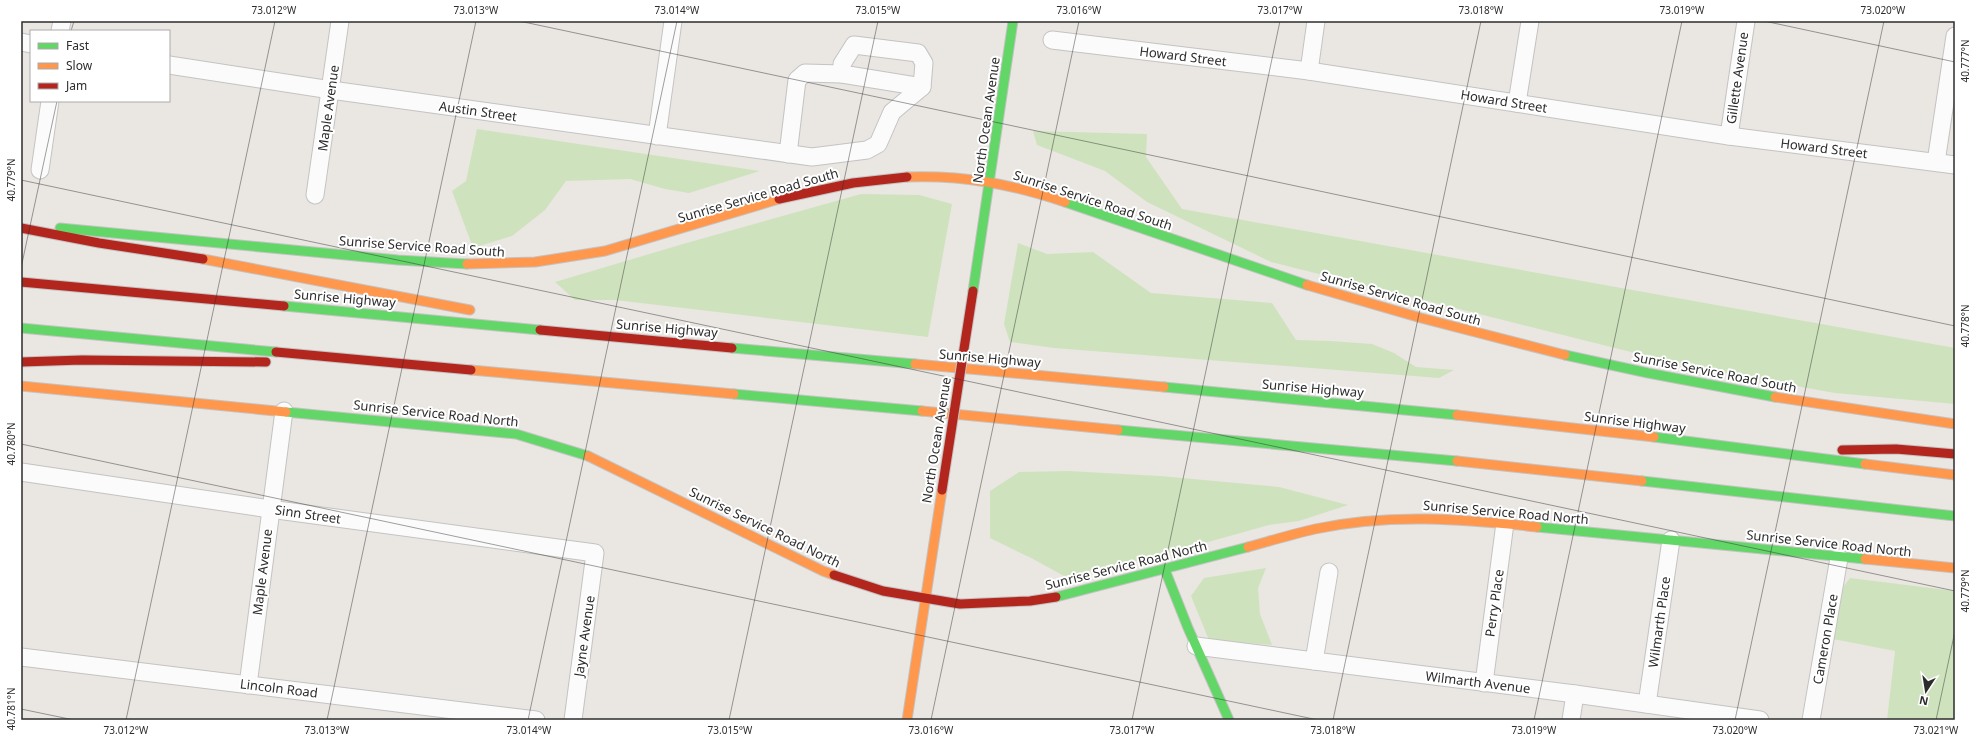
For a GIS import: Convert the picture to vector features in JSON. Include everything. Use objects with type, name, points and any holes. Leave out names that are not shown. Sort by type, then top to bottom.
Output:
[{"type":"main road","name":"North Ocean Avenue","points":[[907,720],[924,599],[990,181],[1013,21]]},
{"type":"main road","name":"Sunrise Service Road South","points":[[21,224],[415,261],[483,265],[516,265],[576,258],[605,252],[802,194],[848,183],[878,179],[957,176],[1024,188],[1189,246],[1341,295],[1511,342],[1590,361],[1756,395],[1955,424]]},
{"type":"main road","points":[[21,228],[100,244],[197,258],[479,312]]},
{"type":"main road","name":"Sunrise Highway","points":[[21,282],[1413,410],[1760,450],[1955,475]]},
{"type":"main road","points":[[502,317],[579,333]]},
{"type":"main road","points":[[21,328],[1443,460],[1884,507],[1955,516]]},
{"type":"main road","points":[[21,362],[111,360],[219,364],[353,359]]},
{"type":"main road","name":"Sunrise Service Road North","points":[[21,386],[488,430],[516,434],[576,451],[605,463],[823,571],[883,591],[960,604],[1030,601],[1068,595],[1316,529],[1356,522],[1427,518],[1505,524],[1839,558],[1955,568]]},
{"type":"main road","points":[[1760,450],[1896,449],[1955,454]]},
{"type":"main road","points":[[1884,507],[1955,523]]},
{"type":"main road","points":[[1165,570],[1196,646],[1229,720]]},
{"type":"street","name":"Maple Avenue","points":[[315,194],[340,21]]},
{"type":"street","points":[[657,136],[673,21]]},
{"type":"street","points":[[1309,71],[1316,21]]},
{"type":"street","points":[[1517,103],[1530,21]]},
{"type":"street","name":"Gillette Avenue","points":[[1729,136],[1746,21]]},
{"type":"street","points":[[1936,162],[1955,36]]},
{"type":"street","name":"Howard Street","points":[[1052,40],[1309,71],[1729,136],[1955,165]]},
{"type":"street","points":[[788,154],[797,80],[805,73],[842,74],[922,87],[924,63],[918,53],[854,45],[842,64],[842,74]]},
{"type":"street","name":"Austin Street","points":[[170,65],[331,90],[812,157],[867,150],[878,144],[892,112],[922,87]]},
{"type":"street","points":[[40,170],[50,102]]},
{"type":"street","name":"Maple Avenue","points":[[248,685],[284,411]]},
{"type":"street","name":"Sinn Street","points":[[21,472],[270,509],[595,552]]},
{"type":"street","name":"Perry Place","points":[[1484,683],[1505,524]]},
{"type":"street","name":"Wilmarth Place","points":[[1647,704],[1671,540]]},
{"type":"street","name":"Jayne Avenue","points":[[573,720],[595,552]]},
{"type":"street","name":"Cameron Place","points":[[1811,720],[1839,558]]},
{"type":"street","points":[[1314,661],[1329,572]]},
{"type":"street","name":"Wilmarth Avenue","points":[[1196,646],[1575,694],[1760,720]]},
{"type":"street","name":"Lincoln Road","points":[[21,657],[536,720]]},
{"type":"street","points":[[1571,720],[1575,694]]},
{"type":"green space","points":[[477,129],[760,171],[689,193],[665,189],[630,179],[566,181],[545,210],[512,236],[473,248],[452,191],[466,181]]},
{"type":"green space","points":[[1033,131],[1147,134],[1146,157],[1182,209],[1955,348],[1955,404],[1835,393],[1691,367],[1271,262],[1147,202],[1105,171],[1037,145]]},
{"type":"green space","points":[[861,194],[919,195],[952,204],[928,337],[615,300],[575,300],[555,282],[683,244]]},
{"type":"green space","points":[[1018,243],[1047,254],[1093,252],[1151,293],[1272,303],[1296,340],[1372,344],[1394,353],[1416,367],[1454,370],[1439,378],[1054,348],[1010,342],[1004,324]]},
{"type":"green space","points":[[1068,471],[1160,476],[1279,487],[1348,505],[1299,521],[1269,525],[1151,558],[1064,576],[990,538],[990,491],[1019,472]]},
{"type":"green space","points":[[1266,568],[1258,588],[1260,614],[1272,645],[1209,640],[1191,596],[1204,578]]},
{"type":"green space","points":[[1850,578],[1955,591],[1955,720],[1887,720],[1895,651],[1833,639],[1840,591]]},
{"type":"traffic: fast","points":[[973,291],[1013,21]]},
{"type":"traffic: fast","points":[[1065,202],[1307,285]]},
{"type":"traffic: fast","points":[[60,228],[398,260],[467,264]]},
{"type":"traffic: fast","points":[[284,306],[540,330]]},
{"type":"traffic: fast","points":[[21,328],[276,352]]},
{"type":"traffic: fast","points":[[732,348],[915,364]]},
{"type":"traffic: fast","points":[[1565,355],[1648,373],[1775,397]]},
{"type":"traffic: fast","points":[[1164,387],[1457,415]]},
{"type":"traffic: fast","points":[[734,394],[922,411]]},
{"type":"traffic: fast","points":[[286,412],[516,434],[588,456]]},
{"type":"traffic: fast","points":[[1118,430],[1457,461]]},
{"type":"traffic: fast","points":[[1654,437],[1865,464]]},
{"type":"traffic: fast","points":[[1642,481],[1955,516]]},
{"type":"traffic: fast","points":[[1537,527],[1865,559]]},
{"type":"traffic: fast","points":[[1056,597],[1248,547]]},
{"type":"traffic: fast","points":[[1165,570],[1188,628],[1229,720]]},
{"type":"traffic: slow","points":[[907,177],[968,179],[987,182],[1025,190],[1065,202]]},
{"type":"traffic: slow","points":[[467,264],[535,262],[605,251],[779,199]]},
{"type":"traffic: slow","points":[[203,259],[470,310]]},
{"type":"traffic: slow","points":[[1307,285],[1421,318],[1565,355]]},
{"type":"traffic: slow","points":[[915,364],[1164,387]]},
{"type":"traffic: slow","points":[[471,370],[734,394]]},
{"type":"traffic: slow","points":[[21,386],[286,412]]},
{"type":"traffic: slow","points":[[1775,397],[1955,424]]},
{"type":"traffic: slow","points":[[922,411],[1118,430]]},
{"type":"traffic: slow","points":[[1457,415],[1654,437]]},
{"type":"traffic: slow","points":[[588,456],[834,575]]},
{"type":"traffic: slow","points":[[1457,461],[1642,481]]},
{"type":"traffic: slow","points":[[1865,464],[1955,475]]},
{"type":"traffic: slow","points":[[907,720],[942,490]]},
{"type":"traffic: slow","points":[[1248,547],[1315,529],[1343,524],[1398,519],[1454,520],[1537,527]]},
{"type":"traffic: slow","points":[[1865,559],[1955,568]]},
{"type":"traffic: jam","points":[[779,199],[853,183],[907,177]]},
{"type":"traffic: jam","points":[[21,228],[99,243],[203,259]]},
{"type":"traffic: jam","points":[[21,282],[284,306]]},
{"type":"traffic: jam","points":[[942,490],[973,291]]},
{"type":"traffic: jam","points":[[540,330],[732,348]]},
{"type":"traffic: jam","points":[[276,352],[471,370]]},
{"type":"traffic: jam","points":[[21,362],[82,360],[266,362]]},
{"type":"traffic: jam","points":[[1842,450],[1896,449],[1955,454]]},
{"type":"traffic: jam","points":[[834,575],[883,591],[960,604],[1030,601],[1056,597]]}]
